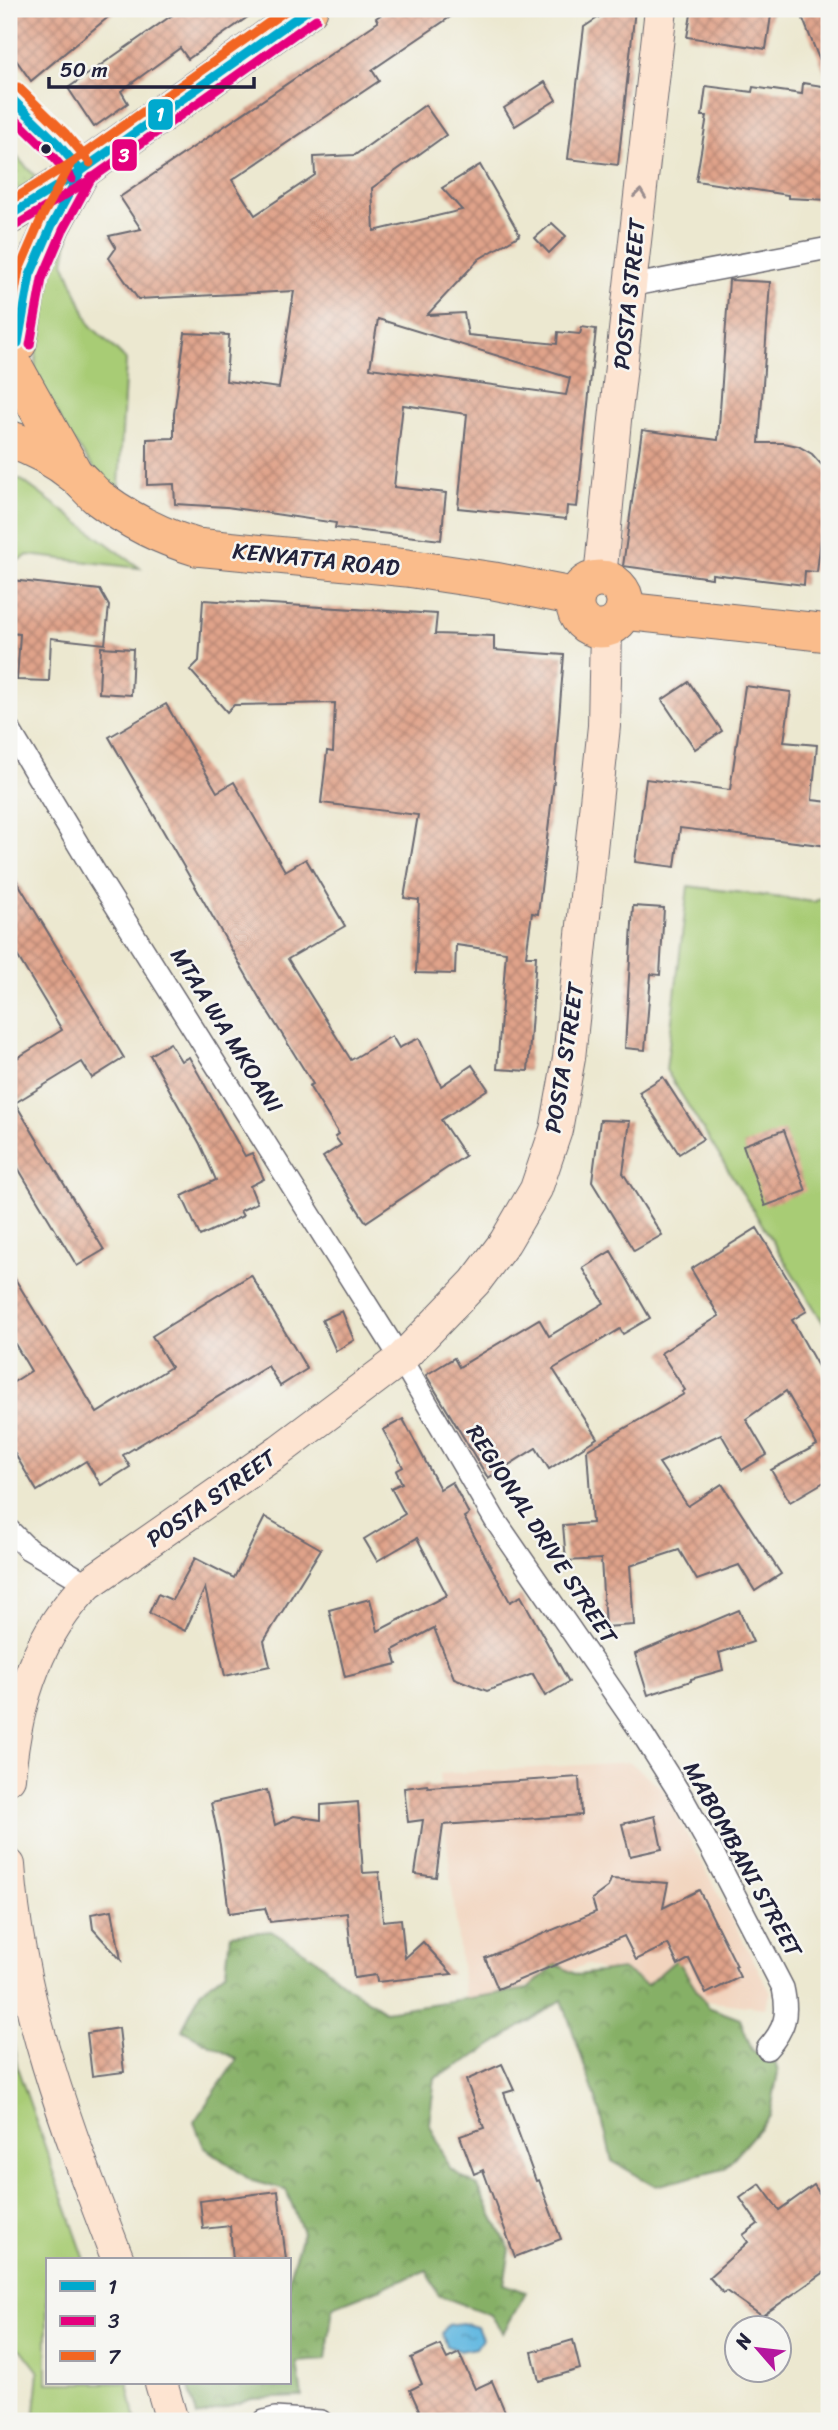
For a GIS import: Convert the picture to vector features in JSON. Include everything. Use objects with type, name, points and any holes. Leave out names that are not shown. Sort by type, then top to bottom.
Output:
[{"type":"highway","points":[[9,216],[81,171],[309,9]]},
{"type":"highway","points":[[13,353],[30,275],[52,225],[81,171]]},
{"type":"highway","name":"KENYATTA ROAD","points":[[13,353],[74,474]]},
{"type":"highway","name":"KENYATTA ROAD","points":[[9,439],[28,446],[74,474],[98,497],[130,518],[176,541],[195,547],[407,568],[494,581],[588,588]]},
{"type":"highway","points":[[588,588],[612,582],[619,587],[624,594],[615,620],[829,634]]},
{"type":"main road","name":"POSTA STREET","points":[[588,588],[629,286],[661,9]]},
{"type":"main road","name":"POSTA STREET","points":[[9,1778],[19,1713],[30,1677],[57,1618],[88,1584],[280,1450],[401,1359],[475,1282],[505,1242],[536,1189],[555,1130],[569,1058],[615,620]]},
{"type":"main road","points":[[9,1865],[22,1967],[39,2037],[117,2258]]},
{"type":"main road","points":[[161,2384],[172,2421]]},
{"type":"street","points":[[9,96],[81,171]]},
{"type":"street","points":[[629,286],[829,248]]},
{"type":"street","name":"MTAA WA MKOANI","points":[[9,729],[96,874],[401,1359]]},
{"type":"street","name":"REGIONAL DRIVE STREET","points":[[401,1359],[495,1520],[643,1735]]},
{"type":"street","points":[[9,1530],[28,1549],[88,1584]]},
{"type":"street","name":"MABOMBANI STREET","points":[[643,1735],[711,1849],[783,1988],[787,2003],[785,2020],[779,2035],[766,2049]]},
{"type":"street","points":[[264,2421],[275,2418],[321,2421]]},
{"type":"shaded area","points":[[630,1762],[662,1788],[771,1993],[765,2008],[661,1996],[587,1964],[466,2009],[439,1774]]},
{"type":"green space","points":[[9,149],[38,179],[9,197]]},
{"type":"green space","points":[[72,219],[64,262],[90,325],[126,360],[119,486],[107,485],[67,433],[35,371],[41,292]]},
{"type":"green space","points":[[9,475],[23,481],[140,568],[28,555],[9,565]]},
{"type":"green space","points":[[688,886],[814,902],[829,894],[829,1332],[666,1070]]},
{"type":"green space","points":[[271,1931],[312,1956],[348,1987],[385,2011],[528,1989],[556,1964],[577,1975],[622,1969],[647,1985],[677,1959],[708,2007],[740,2019],[752,2050],[775,2062],[778,2072],[770,2116],[724,2169],[656,2186],[612,2161],[600,2111],[562,2000],[469,2060],[435,2078],[429,2123],[450,2169],[477,2186],[510,2250],[504,2284],[526,2292],[503,2333],[491,2315],[438,2295],[427,2270],[333,2307],[326,2360],[297,2362],[302,2397],[252,2399],[197,2417],[188,2384],[290,2384],[290,2273],[303,2232],[286,2190],[252,2181],[204,2147],[194,2122],[237,2059],[182,2030],[200,1992],[226,1971],[230,1935]]},
{"type":"green space","points":[[9,2023],[18,2070],[84,2258],[46,2258],[46,2384],[128,2384],[136,2421],[34,2421],[39,2372],[22,2350],[9,2346]]},
{"type":"water","points":[[462,2323],[477,2327],[482,2339],[476,2348],[460,2351],[447,2346],[442,2334],[448,2325]]},
{"type":"building","points":[[9,9],[118,9],[31,81],[9,50]]},
{"type":"building","points":[[181,9],[259,9],[188,59],[180,48],[121,91],[128,103],[94,127],[68,88]]},
{"type":"building","points":[[389,9],[462,9],[372,70],[379,81],[232,180],[255,215],[315,175],[314,157],[355,155],[425,105],[446,135],[372,188],[374,231],[462,210],[442,188],[480,165],[520,235],[479,259],[427,315],[464,313],[468,335],[557,344],[558,332],[580,334],[582,327],[596,329],[577,507],[567,506],[566,519],[458,508],[467,414],[403,405],[394,487],[446,493],[441,540],[335,528],[336,523],[227,507],[175,504],[174,484],[147,485],[147,439],[174,438],[174,414],[185,333],[229,335],[226,381],[279,388],[294,291],[138,299],[109,258],[116,248],[109,236],[141,229],[120,197],[378,22],[376,18]],"holes":[[[378,319],[570,378],[566,395],[370,368]]]},
{"type":"building","points":[[611,9],[635,9],[618,165],[568,159],[584,27]]},
{"type":"building","points":[[692,9],[772,9],[766,49],[687,37]]},
{"type":"building","points":[[799,9],[829,9],[829,81],[828,81]]},
{"type":"building","points":[[545,82],[556,100],[515,126],[504,108]]},
{"type":"building","points":[[803,83],[829,87],[829,200],[788,198],[788,195],[696,181],[707,116],[702,116],[706,86],[752,92],[753,87],[802,94]]},
{"type":"building","points":[[552,223],[566,236],[549,253],[535,238]]},
{"type":"building","points":[[729,280],[770,282],[759,443],[798,446],[812,454],[829,473],[817,572],[805,571],[804,585],[712,574],[712,578],[623,566],[642,430],[718,440]]},
{"type":"building","points":[[11,580],[100,590],[109,606],[105,644],[51,638],[49,681],[17,680],[20,634],[9,633]]},
{"type":"building","points":[[203,600],[437,614],[435,634],[494,636],[494,650],[564,655],[554,780],[538,914],[532,913],[526,956],[536,956],[528,1071],[497,1069],[506,952],[456,945],[455,974],[416,973],[419,900],[404,898],[418,815],[321,803],[327,751],[333,752],[335,703],[234,705],[227,712],[190,670],[199,661]]},
{"type":"building","points":[[101,647],[133,649],[131,695],[99,693]]},
{"type":"building","points":[[689,682],[722,731],[695,749],[662,700]]},
{"type":"building","points":[[745,686],[791,692],[784,742],[817,745],[812,800],[829,802],[829,846],[680,828],[675,867],[635,862],[646,779],[730,790]]},
{"type":"building","points":[[166,704],[217,792],[234,782],[285,871],[306,859],[345,926],[288,959],[351,1060],[392,1036],[399,1048],[419,1038],[441,1086],[472,1065],[488,1089],[441,1120],[465,1156],[366,1222],[323,1157],[341,1145],[335,1137],[339,1134],[309,1086],[313,1084],[260,999],[109,737]]},
{"type":"building","points":[[9,868],[124,1058],[92,1078],[82,1062],[15,1103],[104,1250],[77,1266],[9,1153],[9,1063],[62,1030],[9,942]]},
{"type":"building","points":[[633,906],[664,908],[660,975],[651,974],[645,1050],[625,1048]]},
{"type":"building","points":[[170,1043],[181,1061],[189,1057],[245,1156],[252,1153],[264,1179],[250,1186],[257,1203],[240,1211],[243,1216],[200,1236],[182,1196],[216,1180],[200,1144],[150,1055]]},
{"type":"building","points":[[663,1077],[703,1139],[679,1154],[639,1092]]},
{"type":"building","points":[[600,1120],[630,1121],[623,1173],[662,1235],[634,1251],[592,1182]]},
{"type":"building","points":[[784,1130],[806,1191],[765,1206],[743,1145]]},
{"type":"building","points":[[757,1228],[807,1311],[792,1320],[829,1386],[829,1479],[790,1502],[771,1470],[817,1445],[786,1391],[746,1419],[767,1455],[742,1470],[721,1434],[659,1463],[688,1506],[722,1484],[781,1574],[755,1591],[739,1565],[697,1580],[679,1550],[630,1566],[634,1625],[605,1627],[601,1559],[566,1561],[563,1525],[592,1523],[587,1450],[684,1394],[682,1392],[685,1390],[661,1353],[719,1316],[691,1269]]},
{"type":"building","points":[[611,1251],[650,1318],[623,1334],[620,1329],[553,1369],[597,1438],[549,1469],[536,1448],[488,1478],[426,1375],[454,1358],[459,1367],[539,1319],[549,1336],[604,1303],[583,1268]]},
{"type":"building","points":[[9,1269],[97,1413],[171,1367],[152,1336],[251,1275],[307,1369],[280,1386],[268,1366],[123,1455],[130,1467],[101,1485],[86,1461],[37,1491],[9,1444],[9,1385],[31,1371],[9,1334]]},
{"type":"building","points":[[342,1311],[354,1340],[336,1351],[322,1320]]},
{"type":"building","points":[[403,1419],[440,1489],[452,1482],[469,1514],[464,1517],[510,1602],[521,1596],[569,1682],[545,1696],[533,1674],[487,1691],[454,1678],[434,1628],[393,1650],[397,1664],[345,1677],[329,1610],[370,1599],[378,1631],[447,1595],[417,1538],[377,1561],[364,1539],[405,1514],[391,1488],[402,1483],[396,1471],[403,1467],[383,1430]]},
{"type":"building","points":[[265,1517],[321,1549],[264,1641],[270,1666],[225,1676],[205,1588],[185,1631],[149,1613],[158,1594],[172,1600],[195,1558],[234,1578]]},
{"type":"building","points":[[739,1610],[753,1642],[719,1653],[723,1670],[648,1695],[635,1654]]},
{"type":"building","points":[[579,1777],[581,1815],[443,1825],[436,1877],[415,1874],[423,1820],[408,1822],[404,1788]]},
{"type":"building","points":[[267,1790],[275,1825],[294,1816],[321,1820],[321,1805],[358,1802],[363,1873],[379,1872],[383,1921],[401,1919],[405,1958],[423,1942],[452,1974],[377,1982],[376,1975],[354,1978],[347,1913],[270,1922],[265,1908],[229,1913],[211,1803]]},
{"type":"building","points":[[655,1816],[662,1849],[630,1856],[622,1824]]},
{"type":"building","points":[[611,1879],[668,1883],[663,1908],[699,1890],[740,1977],[706,1994],[689,1959],[678,1965],[668,1944],[636,1960],[624,1936],[498,1989],[485,1958],[596,1912],[592,1899],[608,1887]]},
{"type":"building","points":[[112,1910],[121,1960],[93,1929],[91,1914]]},
{"type":"building","points":[[119,2028],[124,2072],[92,2076],[87,2033]]},
{"type":"building","points":[[502,2064],[514,2090],[504,2093],[536,2181],[539,2180],[561,2239],[515,2257],[483,2170],[474,2174],[460,2136],[484,2128],[466,2080]]},
{"type":"building","points":[[760,2184],[779,2210],[814,2185],[829,2208],[829,2269],[765,2314],[759,2314],[726,2291],[723,2293],[709,2277],[748,2242],[743,2235],[758,2224],[740,2198]]},
{"type":"building","points":[[278,2191],[286,2258],[233,2258],[230,2226],[203,2229],[200,2201]]},
{"type":"building","points":[[573,2340],[580,2369],[539,2381],[532,2352]]},
{"type":"building","points":[[440,2345],[447,2359],[459,2353],[475,2389],[492,2381],[509,2421],[424,2421],[410,2390],[422,2384],[411,2358]]},
{"type":"transit line","name":"7","points":[[9,202],[74,161],[288,9]]},
{"type":"transit line","name":"1","points":[[9,216],[81,171],[309,9]]},
{"type":"transit line","name":"3","points":[[15,226],[88,181],[316,19]]},
{"type":"transit line","name":"7","points":[[18,87],[66,134],[90,163]]},
{"type":"transit line","name":"1","points":[[9,96],[81,171]]},
{"type":"transit line","name":"3","points":[[9,113],[72,179]]},
{"type":"transit line","name":"7","points":[[9,325],[19,270],[41,219],[70,165]]},
{"type":"transit line","name":"1","points":[[18,343],[30,275],[52,225],[81,171]]},
{"type":"transit line","name":"3","points":[[30,345],[42,279],[63,230],[92,177]]}]
